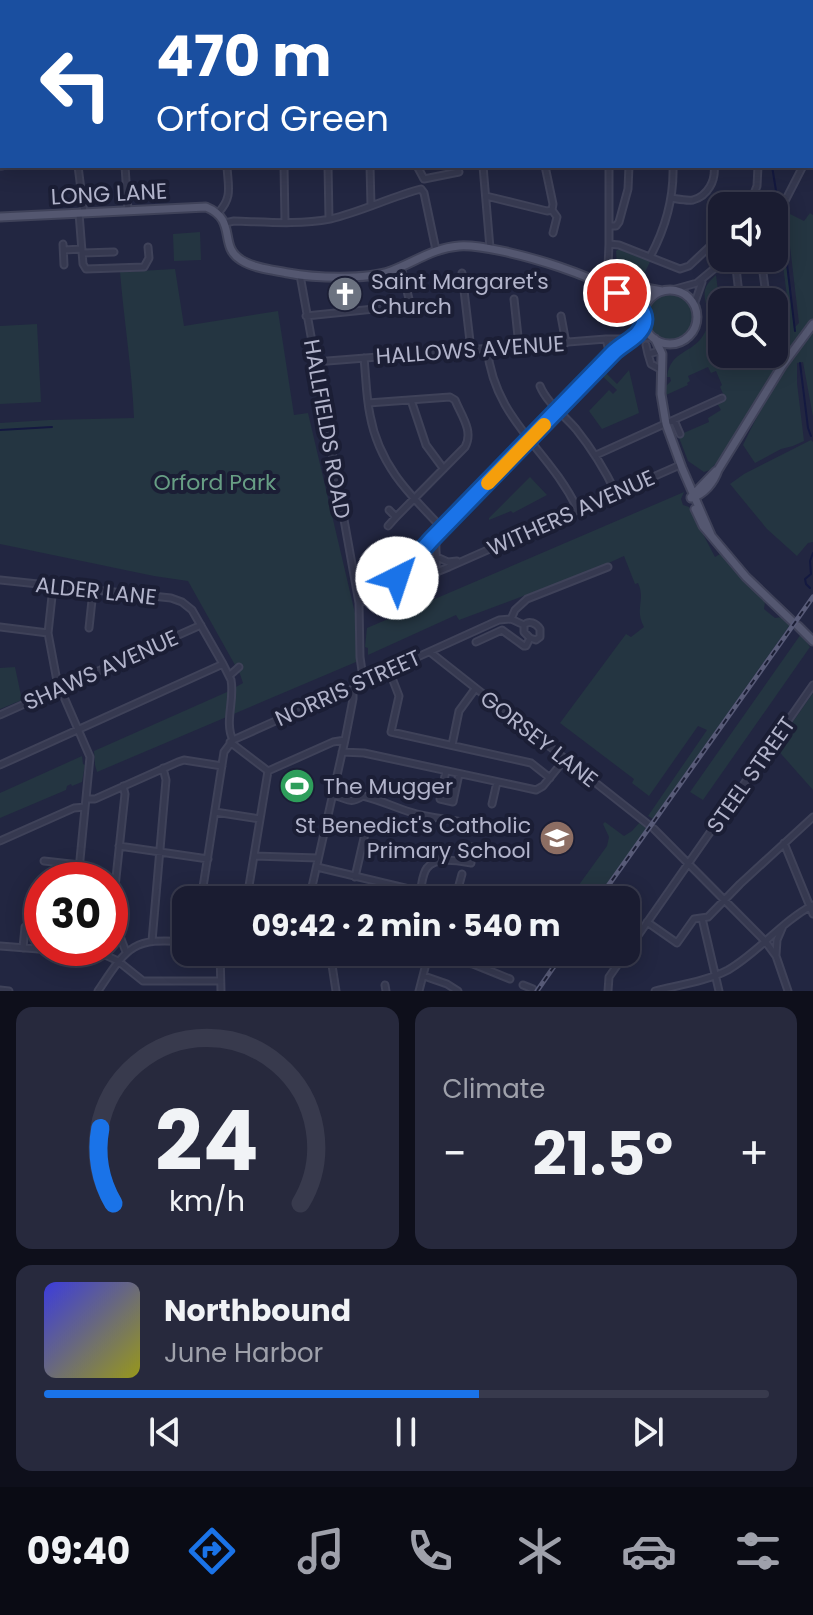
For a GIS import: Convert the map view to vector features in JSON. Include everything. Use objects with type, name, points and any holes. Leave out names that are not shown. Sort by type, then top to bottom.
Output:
[{"type":"main road","name":"LONG LANE","points":[[0,217],[204,207],[218,213]]},
{"type":"main road","points":[[218,213],[225,223],[234,254],[246,263],[300,275],[372,276],[387,273],[436,250],[459,246],[490,248],[542,261],[605,284],[638,304],[641,319],[661,350],[661,394],[683,477],[711,535],[746,577],[813,641]]},
{"type":"main road","points":[[605,284],[618,283],[668,291],[687,296],[694,305],[697,316],[695,327],[670,351],[662,367]]},
{"type":"main road","points":[[641,319],[648,302],[657,294],[668,291]]},
{"type":"main road","points":[[693,496],[705,490],[715,478],[782,366],[813,324]]},
{"type":"main road","points":[[654,338],[667,344],[680,342]]},
{"type":"main road","points":[[682,469],[697,481],[708,478]]},
{"type":"main road","points":[[693,496],[718,470]]},
{"type":"street","points":[[78,168],[83,264],[86,269],[144,267],[151,251]]},
{"type":"street","points":[[125,168],[128,211]]},
{"type":"street","points":[[218,213],[228,198],[227,168]]},
{"type":"street","points":[[284,168],[285,222]]},
{"type":"street","points":[[328,168],[329,219]]},
{"type":"street","points":[[370,168],[371,206]]},
{"type":"street","points":[[418,168],[424,179],[422,190],[436,250]]},
{"type":"street","points":[[483,168],[490,248]]},
{"type":"street","points":[[545,168],[552,210],[557,217],[553,233]]},
{"type":"street","points":[[605,284],[609,244],[609,168]]},
{"type":"street","points":[[609,226],[616,226],[619,222],[628,189],[629,168]]},
{"type":"street","points":[[650,257],[662,231],[671,198],[673,168]]},
{"type":"street","points":[[671,198],[688,200],[700,197],[713,183],[714,168]]},
{"type":"street","points":[[755,192],[758,168]]},
{"type":"street","points":[[788,195],[802,168]]},
{"type":"street","points":[[424,179],[455,171]]},
{"type":"street","points":[[225,223],[329,219],[422,190]]},
{"type":"street","points":[[486,196],[552,210]]},
{"type":"street","points":[[609,244],[619,245],[676,268],[687,267],[708,248]]},
{"type":"street","points":[[64,265],[63,247],[111,252],[109,262]]},
{"type":"street","points":[[401,267],[410,303]]},
{"type":"street","points":[[589,278],[608,268]]},
{"type":"street","points":[[608,268],[618,283]]},
{"type":"street","points":[[668,291],[691,286],[711,272]]},
{"type":"street","points":[[462,273],[471,350]]},
{"type":"street","name":"HALLFIELDS ROAD","points":[[300,275],[359,603],[363,678]]},
{"type":"street","points":[[694,305],[704,278]]},
{"type":"street","points":[[514,299],[519,346]]},
{"type":"street","points":[[306,316],[384,308]]},
{"type":"street","points":[[561,316],[566,343]]},
{"type":"street","points":[[633,338],[639,332],[641,319]]},
{"type":"street","points":[[381,594],[625,341],[654,338]]},
{"type":"street","points":[[606,339],[613,353]]},
{"type":"street","name":"HALLOWS AVENUE","points":[[315,362],[606,339],[625,341]]},
{"type":"street","points":[[646,345],[651,364],[662,367]]},
{"type":"street","points":[[487,348],[490,370],[500,398],[516,424],[560,477],[578,510]]},
{"type":"street","points":[[648,354],[656,352]]},
{"type":"street","points":[[364,358],[372,425],[383,454],[394,475],[440,532]]},
{"type":"street","points":[[540,386],[596,455],[616,493]]},
{"type":"street","points":[[368,403],[450,397],[468,430],[465,447],[388,526]]},
{"type":"street","points":[[596,455],[722,398]]},
{"type":"street","points":[[411,400],[426,445],[443,468]]},
{"type":"street","points":[[670,422],[680,434]]},
{"type":"street","name":"WITHERS AVENUE","points":[[359,603],[616,493],[682,469]]},
{"type":"street","points":[[389,510],[396,517]]},
{"type":"street","points":[[432,574],[437,567],[435,546],[440,532]]},
{"type":"street","name":"WITHERS AVENUE","points":[[418,556],[428,553],[448,562],[462,561]]},
{"type":"street","points":[[524,625],[524,632],[530,638],[538,639],[540,629],[533,623],[524,625],[511,619],[515,610],[527,599],[608,567]]},
{"type":"street","points":[[398,576],[397,583],[403,586]]},
{"type":"street","name":"ALDER LANE","points":[[0,580],[175,599],[188,605],[229,676],[232,688],[229,730],[232,741]]},
{"type":"street","points":[[53,587],[48,633],[60,688],[90,757],[80,862]]},
{"type":"street","points":[[89,628],[93,591]]},
{"type":"street","name":"NORRIS STREET","points":[[232,741],[353,689],[363,678],[371,678],[499,620],[511,619]]},
{"type":"street","name":"SHAWS AVENUE","points":[[0,715],[201,625]]},
{"type":"street","points":[[0,627],[48,633]]},
{"type":"street","points":[[476,642],[502,630],[524,646],[530,638]]},
{"type":"street","name":"GORSEY LANE","points":[[430,652],[651,827],[765,941],[776,956],[788,991]]},
{"type":"street","points":[[0,765],[223,664]]},
{"type":"street","points":[[229,676],[239,667]]},
{"type":"street","points":[[389,670],[399,691],[391,732],[531,763],[550,778]]},
{"type":"street","name":"STEEL STREET","points":[[608,991],[609,977],[813,685]]},
{"type":"street","points":[[312,886],[345,740],[353,689]]},
{"type":"street","points":[[452,745],[459,711],[475,689]]},
{"type":"street","points":[[268,771],[333,742],[345,740]]},
{"type":"street","points":[[204,886],[224,752],[232,741],[268,771]]},
{"type":"street","points":[[342,752],[364,753],[536,790],[542,788],[565,759]]},
{"type":"street","points":[[86,799],[95,799],[184,760],[222,766]]},
{"type":"street","points":[[152,941],[166,780],[163,768]]},
{"type":"street","points":[[249,886],[268,771]]},
{"type":"street","points":[[446,771],[440,799],[453,802],[459,774]]},
{"type":"street","points":[[492,804],[497,782]]},
{"type":"street","points":[[116,862],[125,794],[123,786]]},
{"type":"street","points":[[333,795],[349,801],[363,796],[372,798],[410,812],[473,824],[492,832]]},
{"type":"street","points":[[0,841],[74,808],[85,807]]},
{"type":"street","points":[[215,812],[260,819]]},
{"type":"street","points":[[647,922],[677,943],[694,919],[708,917],[813,817]]},
{"type":"street","points":[[355,877],[367,825],[372,826]]},
{"type":"street","points":[[784,843],[813,914]]},
{"type":"street","points":[[460,861],[464,845],[476,848]]},
{"type":"street","points":[[119,846],[208,859]]},
{"type":"street","points":[[418,849],[438,853],[439,862]]},
{"type":"street","points":[[254,856],[318,858]]},
{"type":"street","points":[[44,861],[53,862]]},
{"type":"street","points":[[422,886],[426,869],[431,864],[471,863]]},
{"type":"street","points":[[317,867],[392,886]]},
{"type":"street","points":[[459,885],[462,874]]},
{"type":"street","points":[[655,991],[715,975],[733,966],[784,924],[812,906]]},
{"type":"street","points":[[702,918],[719,991]]},
{"type":"street","points":[[776,956],[777,940],[784,924]]},
{"type":"street","points":[[0,946],[23,948],[24,938]]},
{"type":"street","points":[[128,951],[152,941],[172,942]]},
{"type":"street","points":[[98,991],[115,966]]},
{"type":"street","points":[[124,966],[143,981],[220,981]]},
{"type":"street","points":[[220,966],[221,991]]},
{"type":"street","points":[[332,966],[336,991]]},
{"type":"street","points":[[419,991],[426,966]]},
{"type":"street","points":[[480,966],[510,979]]},
{"type":"street","points":[[424,976],[458,991]]},
{"type":"street","points":[[523,985],[533,989]]},
{"type":"street","points":[[0,990],[9,991]]},
{"type":"green space","points":[[788,213],[804,221],[810,213],[813,215],[813,319],[788,353],[788,288],[784,272],[787,272],[794,328],[799,323]]},
{"type":"green space","points":[[200,232],[201,260],[174,261],[173,234]]},
{"type":"green space","points":[[620,248],[651,260],[641,280],[617,266],[616,251]]},
{"type":"green space","name":"Orford Park","points":[[175,269],[184,326],[278,311],[294,415],[308,413],[358,626],[356,662],[97,772],[94,751],[243,683],[188,581],[0,544],[0,423],[134,418],[120,272]]},
{"type":"green space","points":[[716,275],[718,288],[708,288],[708,310],[705,290]]},
{"type":"green space","points":[[671,293],[688,300],[695,317],[688,334],[671,341],[654,334],[647,317],[654,300]]},
{"type":"green space","points":[[37,324],[41,402],[0,404],[0,326]]},
{"type":"green space","points":[[708,324],[708,367],[688,376],[688,385],[666,395],[666,386],[671,381],[667,377],[672,362],[699,340]]},
{"type":"green space","points":[[813,331],[813,417],[803,362],[797,363],[804,441],[755,463],[743,445]]},
{"type":"green space","points":[[708,368],[778,368],[718,461],[704,472],[688,461],[673,422],[679,435],[709,422],[708,418],[721,410],[717,403],[725,398],[722,385],[716,371],[711,373]]},
{"type":"green space","points":[[602,369],[617,384],[629,370],[639,413],[602,429],[589,411],[609,390],[613,394],[617,390],[599,373]]},
{"type":"green space","points":[[811,440],[813,542],[808,543],[797,556],[767,529],[730,484]]},
{"type":"green space","points":[[530,477],[547,495],[513,513],[511,511],[489,520],[489,518]]},
{"type":"green space","points":[[684,492],[681,499],[683,505],[689,507],[715,557],[720,554],[765,602],[764,609],[775,618],[782,617],[790,625],[653,819],[648,816],[707,730],[698,726],[649,796],[632,783],[634,779],[560,723],[626,634],[631,637],[644,627],[640,615],[640,589],[624,556],[459,620],[456,615],[368,655],[368,648],[365,647],[367,628]]},
{"type":"green space","points":[[801,634],[810,647],[703,800],[690,792]]},
{"type":"green space","points":[[15,667],[22,700],[0,709],[0,668]]},
{"type":"green space","points":[[813,693],[813,790],[775,747]]},
{"type":"green space","points":[[82,756],[85,765],[82,782],[71,784],[66,790],[0,818],[0,793]]},
{"type":"green space","points":[[605,822],[624,836],[640,822],[648,828],[605,886],[578,886],[607,846],[609,837],[603,824]]},
{"type":"waterway","points":[[772,168],[776,192]]},
{"type":"waterway","points":[[788,272],[795,331]]},
{"type":"waterway","points":[[800,363],[811,436]]},
{"type":"waterway","points":[[0,430],[52,427]]},
{"type":"waterway","points":[[810,588],[805,579],[811,574],[813,553]]},
{"type":"railway","points":[[608,886],[813,597]]},
{"type":"railway","points":[[537,991],[554,966]]},
{"type":"slow traffic","points":[[488,483],[544,425]]},
{"type":"place","name":"Saint Margaret's Church","points":[[345,294]]},
{"type":"place","name":"The Mugger","points":[[297,786]]},
{"type":"place","name":"St Benedict's Catholic Primary School","points":[[557,838]]},
{"type":"route","points":[[397,578],[613,353],[639,332],[644,323],[642,310],[634,301],[617,293]]}]
